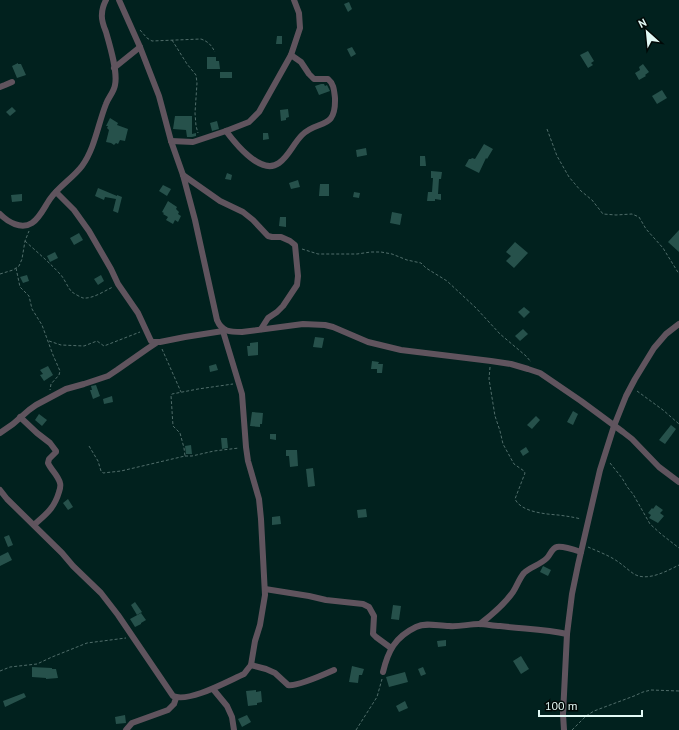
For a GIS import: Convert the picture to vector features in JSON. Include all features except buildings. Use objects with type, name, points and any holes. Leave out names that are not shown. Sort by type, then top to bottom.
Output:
[{"type":"street","points":[[0,214],[8,221],[16,225],[23,226],[32,223],[56,192],[81,167],[86,159],[116,81],[110,46],[101,17],[106,0]]},
{"type":"street","points":[[0,490],[7,499],[101,593],[118,615],[170,694],[176,698],[201,693],[244,674],[248,670],[251,665],[263,608],[265,589],[260,507],[248,461],[243,405],[239,384],[223,329],[217,320],[184,175],[171,141],[159,96],[120,0]]},
{"type":"street","points":[[171,141],[189,142],[200,140],[226,132],[249,122],[254,118],[259,112],[291,54],[300,28],[299,13],[294,0]]},
{"type":"street","points":[[114,68],[140,47]]},
{"type":"street","points":[[226,132],[250,157],[263,165],[272,166],[278,164],[291,151],[306,131],[332,118],[335,101],[331,81],[328,78],[314,79],[301,62],[291,54]]},
{"type":"street","points":[[0,86],[5,86],[12,82]]},
{"type":"street","points":[[184,175],[220,201],[243,212],[268,236],[281,237],[295,245],[298,276],[297,285],[283,306],[268,318],[261,329]]},
{"type":"street","points":[[56,192],[70,205],[80,218],[99,248],[118,284],[134,307],[151,341],[157,343]]},
{"type":"street","points":[[0,433],[13,424],[32,407],[66,388],[108,376],[157,343],[223,329],[232,332],[242,332],[303,324],[325,325],[368,342],[401,350],[511,364],[540,373],[632,439],[659,467],[679,482]]},
{"type":"street","points":[[564,730],[563,714],[567,634],[573,590],[604,455],[626,396],[644,363],[666,334],[679,324]]},
{"type":"street","points":[[20,417],[50,443],[56,451],[48,463],[58,477],[60,483],[56,502],[52,509],[34,525]]},
{"type":"street","points":[[480,624],[504,604],[524,573],[547,558],[554,548],[562,547],[581,552]]},
{"type":"street","points":[[265,589],[326,600],[363,604],[369,607],[374,616],[373,634],[391,648]]},
{"type":"street","points":[[383,672],[391,648],[400,637],[421,625],[432,624],[452,626],[480,624],[548,630],[567,634]]},
{"type":"street","points":[[251,665],[275,673],[290,686],[334,670]]},
{"type":"street","points":[[213,689],[227,706],[232,717],[232,729]]},
{"type":"street","points":[[126,730],[132,723],[172,708],[176,698]]},
{"type":"path","points":[[130,23],[135,25],[147,38],[152,41],[207,41],[215,52]]},
{"type":"path","points":[[172,40],[187,64],[196,75],[197,83],[194,113],[200,140]]},
{"type":"path","points":[[547,129],[557,156],[576,186],[590,197],[606,215],[632,214],[639,217],[646,229],[663,248],[679,274]]},
{"type":"path","points":[[0,274],[19,266],[32,223]]},
{"type":"path","points":[[26,241],[61,275],[72,292],[78,296],[89,298],[98,295],[118,284]]},
{"type":"path","points":[[295,245],[318,254],[357,254],[381,252],[421,263],[460,292],[500,334],[531,362]]},
{"type":"path","points":[[16,268],[20,287],[29,296],[32,309],[42,325],[60,371],[59,375],[50,386],[50,397]]},
{"type":"path","points":[[48,341],[61,345],[84,346],[97,341],[104,346],[146,330]]},
{"type":"path","points":[[157,343],[161,346],[181,392]]},
{"type":"path","points":[[491,361],[489,379],[495,416],[503,444],[514,464],[525,473],[515,499],[516,503],[530,510],[550,515],[588,520]]},
{"type":"path","points":[[185,456],[180,433],[173,426],[173,410],[170,397],[172,394],[222,385],[239,384]]},
{"type":"path","points":[[631,386],[679,424]]},
{"type":"path","points":[[90,446],[103,473],[121,471],[185,456],[246,447]]},
{"type":"path","points":[[604,455],[633,494],[650,524],[679,548]]},
{"type":"path","points":[[583,544],[616,560],[636,575],[643,577],[666,571],[679,565]]},
{"type":"path","points":[[0,671],[10,667],[37,664],[86,643],[133,638]]},
{"type":"path","points":[[356,730],[377,697],[383,672]]},
{"type":"path","points":[[572,730],[594,710],[643,692],[651,690],[679,691]]}]
